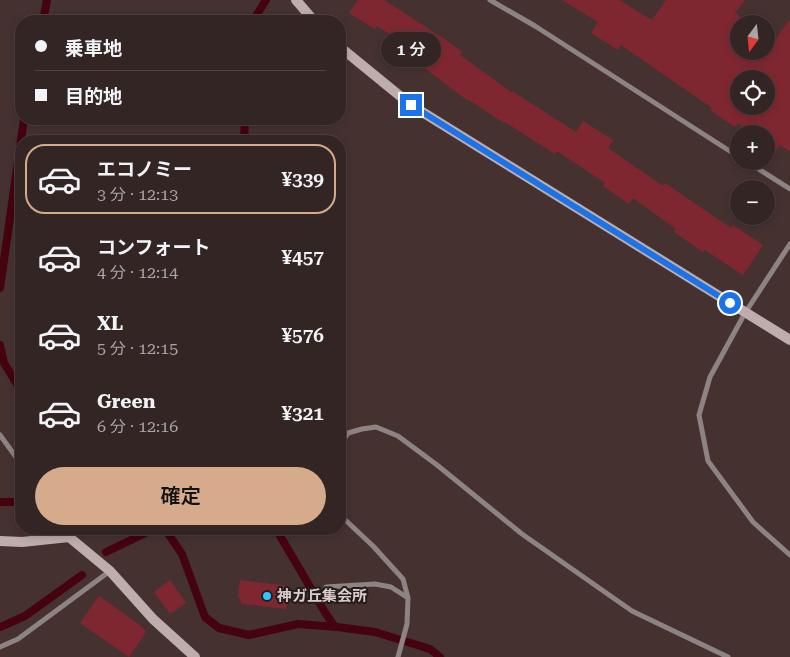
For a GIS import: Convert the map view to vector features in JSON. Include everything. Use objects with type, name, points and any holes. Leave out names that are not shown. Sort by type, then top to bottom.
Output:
[{"type":"street","points":[[296,0],[309,15]]},
{"type":"street","points":[[490,0],[535,26],[730,151]]},
{"type":"street","points":[[346,52],[411,105],[790,340]]},
{"type":"street","points":[[760,170],[790,190]]},
{"type":"street","points":[[790,244],[745,313],[710,377],[699,415],[708,461],[753,522],[790,555]]},
{"type":"street","points":[[346,436],[348,433],[362,429],[376,428],[398,436],[522,534],[632,611],[728,657]]},
{"type":"street","points":[[0,435],[15,456]]},
{"type":"street","points":[[346,521],[373,546],[403,579],[408,598],[407,624],[398,657]]},
{"type":"street","points":[[0,541],[22,542],[56,535]]},
{"type":"street","points":[[68,535],[110,571],[153,619],[195,657]]},
{"type":"street","points":[[0,647],[18,639],[110,571]]},
{"type":"street","points":[[326,587],[375,584],[390,587],[408,598]]},
{"type":"building","points":[[358,0],[384,0],[443,38],[462,52],[460,55],[511,92],[576,132],[583,121],[613,140],[608,148],[663,186],[665,183],[731,228],[733,225],[763,245],[743,275],[705,250],[703,252],[674,232],[676,229],[633,198],[629,204],[603,186],[605,183],[557,151],[555,154],[468,101],[410,58],[415,51],[377,26],[375,29],[349,13]]},
{"type":"building","points":[[562,0],[619,0],[652,20],[666,0],[745,0],[735,13],[738,15],[730,15],[730,60],[775,60],[775,40],[790,19],[790,152],[780,145],[777,150],[775,149],[775,125],[741,125],[738,123],[732,125],[710,110],[712,108],[621,45],[618,50],[591,33],[598,22]]},
{"type":"building","points":[[170,580],[186,603],[170,614],[154,592]]},
{"type":"building","name":"神ガ丘集会所","points":[[240,580],[289,586],[286,609],[242,604],[238,595]]},
{"type":"building","points":[[99,596],[140,625],[146,632],[129,657],[80,623]]},
{"type":"waterway","points":[[44,15],[47,0]]},
{"type":"waterway","points":[[257,15],[266,0]]},
{"type":"waterway","points":[[22,135],[23,125]]},
{"type":"waterway","points":[[244,135],[245,125]]},
{"type":"waterway","points":[[0,288],[15,182]]},
{"type":"waterway","points":[[0,345],[4,363],[15,381]]},
{"type":"waterway","points":[[0,502],[15,502]]},
{"type":"waterway","points":[[106,552],[141,535]]},
{"type":"waterway","points":[[169,535],[182,554],[205,617],[219,628],[249,635],[298,624],[337,627],[375,632],[430,649],[440,657]]},
{"type":"waterway","points":[[280,535],[335,627]]},
{"type":"waterway","points":[[0,627],[25,616],[82,575]]},
{"type":"place","name":"神ガ丘集会所","points":[[267,596]]},
{"type":"route","points":[[411,105],[730,303]]}]
